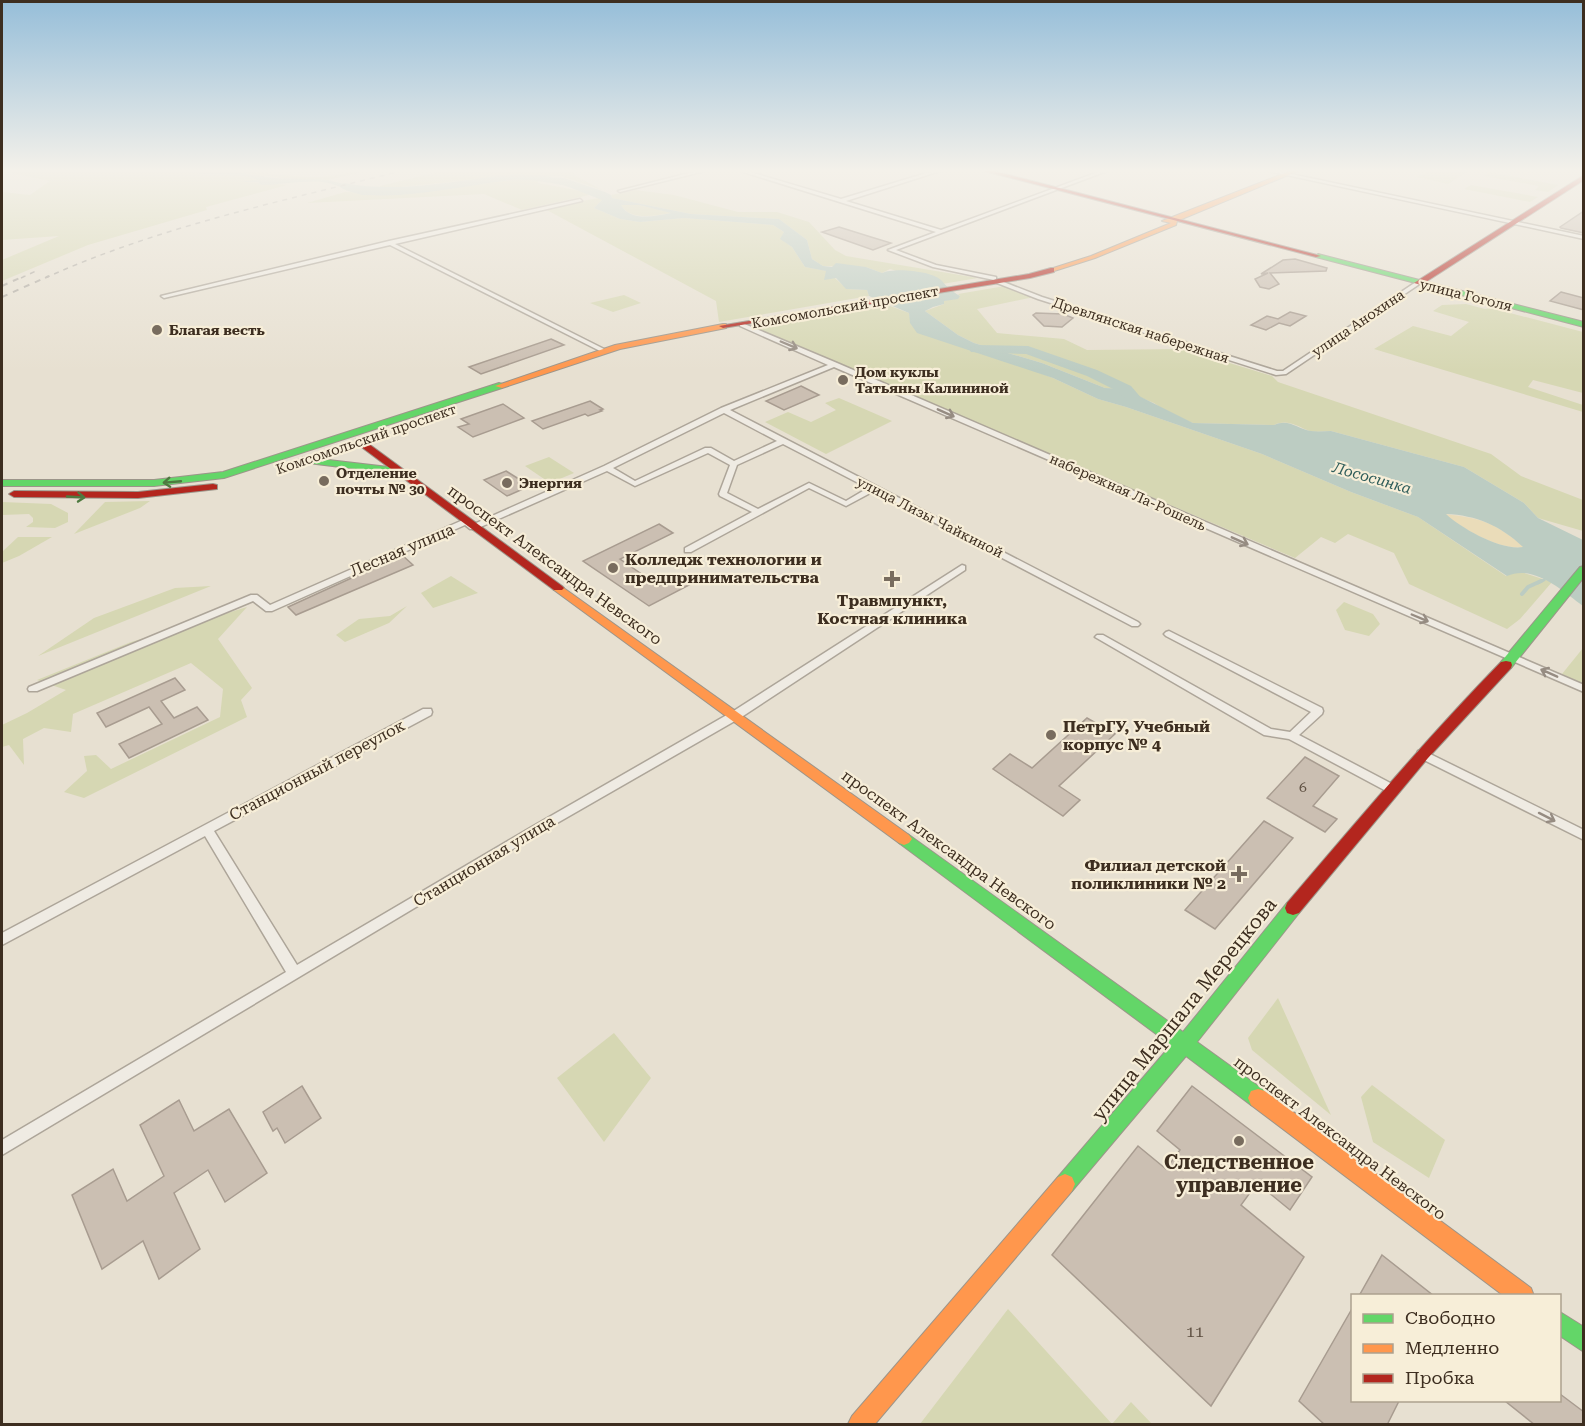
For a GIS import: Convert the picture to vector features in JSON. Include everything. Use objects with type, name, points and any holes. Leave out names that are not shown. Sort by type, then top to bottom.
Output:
[{"type":"main road","name":"Комсомольский проспект","points":[[2,494],[104,498],[185,493],[243,480],[604,351],[1056,269],[1141,238]]},
{"type":"main road","name":"улица Гоголя","points":[[1242,238],[1584,325]]},
{"type":"main road","name":"улица Анохина","points":[[1418,283],[1489,238]]},
{"type":"main road","name":"Комсомольский проспект","points":[[2,483],[154,483],[201,479],[243,470],[356,438],[658,341]]},
{"type":"main road","name":"проспект Александра Невского","points":[[356,438],[396,471],[736,715],[1185,1043],[1520,1294]]},
{"type":"main road","points":[[303,460],[396,471]]},
{"type":"main road","name":"улица Маршала Мерецкова","points":[[860,1425],[1185,1043],[1248,962],[1392,789],[1463,708],[1514,658],[1584,569]]},
{"type":"main road","points":[[1561,1324],[1584,1341]]},
{"type":"street","points":[[164,296],[413,238]]},
{"type":"street","name":"Древлянская набережная","points":[[923,238],[891,250],[935,266],[997,280],[1040,298],[1267,371],[1284,373]]},
{"type":"street","points":[[389,243],[604,351]]},
{"type":"street","name":"улица Анохина","points":[[1284,373],[1418,283]]},
{"type":"street","name":"набережная Ла-Рошель","points":[[742,325],[1584,689]]},
{"type":"street","name":"Лесная улица","points":[[33,689],[254,597],[268,609],[607,468],[724,410],[835,364]]},
{"type":"street","name":"улица Лизы Чайкиной","points":[[724,410],[1135,624]]},
{"type":"street","points":[[758,512],[723,494],[734,464],[783,441]]},
{"type":"street","points":[[607,468],[635,484],[708,450],[734,464]]},
{"type":"street","points":[[688,550],[809,485],[846,504],[873,488]]},
{"type":"street","name":"Станционная улица","points":[[2,1148],[534,831],[736,715],[962,568]]},
{"type":"street","points":[[1168,634],[1318,711],[1292,736]]},
{"type":"street","points":[[1100,637],[1268,732],[1292,736],[1392,789]]},
{"type":"street","name":"Станционный переулок","points":[[2,939],[427,712]]},
{"type":"street","points":[[1422,754],[1584,836]]},
{"type":"street","points":[[207,829],[295,974]]},
{"type":"green space","points":[[2,238],[37,238],[2,240]]},
{"type":"green space","points":[[55,238],[113,238],[88,245],[2,281],[2,260]]},
{"type":"green space","points":[[598,238],[782,238],[792,247],[805,267],[827,271],[847,289],[867,290],[869,296],[719,322],[716,301]]},
{"type":"green space","points":[[804,238],[823,238],[835,250],[846,256],[978,278],[942,284],[890,269],[882,273],[866,267],[823,266],[812,259],[807,240]]},
{"type":"green space","points":[[1011,285],[1034,297],[977,309],[997,333],[1064,339],[1087,350],[1184,349],[1272,376],[1278,382],[1491,454],[1521,476],[1583,500],[1583,531],[1538,518],[1524,503],[1464,467],[1331,431],[1309,431],[1287,423],[1274,425],[1193,423],[1173,416],[1154,403],[1122,390],[1105,388],[1042,363],[974,343],[958,335],[925,311],[960,296],[958,294]]},
{"type":"green space","points":[[624,295],[641,303],[613,312],[590,303]]},
{"type":"green space","points":[[1466,304],[1485,309],[1491,308],[1583,332],[1583,393],[1533,380],[1528,387],[1583,405],[1583,412],[1374,349],[1413,326],[1451,336],[1469,322],[1433,311],[1442,305]]},
{"type":"green space","points":[[890,306],[909,313],[911,323],[1053,378],[1098,399],[1262,454],[1351,492],[1418,517],[1506,576],[1518,571],[1552,582],[1520,619],[1507,629],[1409,584],[1394,553],[1348,534],[1335,543],[1321,537],[1295,558],[760,331],[760,326]]},
{"type":"green space","points":[[839,398],[892,421],[826,454],[765,422],[788,412],[811,422],[836,410],[825,403]]},
{"type":"green space","points":[[549,457],[574,473],[550,483],[525,466]]},
{"type":"green space","points":[[150,501],[140,508],[74,534],[105,502]]},
{"type":"green space","points":[[2,502],[51,504],[68,513],[68,522],[55,528],[26,527],[33,522],[33,518],[29,514],[2,515]]},
{"type":"green space","points":[[18,537],[52,537],[2,563],[2,552]]},
{"type":"green space","points":[[451,576],[478,593],[433,608],[421,593]]},
{"type":"green space","points":[[211,586],[38,656],[94,618],[175,588]]},
{"type":"green space","points":[[1344,602],[1373,614],[1380,624],[1369,636],[1345,630],[1336,610]]},
{"type":"green space","points":[[407,606],[389,623],[345,642],[336,635],[359,619],[390,616]]},
{"type":"green space","points":[[247,607],[218,639],[252,688],[241,700],[247,717],[84,798],[64,792],[87,771],[84,756],[96,755],[111,769],[220,717],[223,689],[191,663],[73,714],[71,732],[44,728],[23,739],[24,765],[9,745],[2,747],[2,725],[66,690],[37,680],[131,642]]},
{"type":"green space","points":[[1583,648],[1583,684],[1562,674]]},
{"type":"green space","points":[[1278,998],[1331,1115],[1252,1050],[1248,1038]]},
{"type":"green space","points":[[614,1033],[651,1078],[604,1142],[557,1078]]},
{"type":"green space","points":[[1372,1085],[1445,1140],[1429,1178],[1373,1142],[1361,1097]]},
{"type":"green space","points":[[1008,1309],[1112,1424],[920,1424]]},
{"type":"green space","points":[[1131,1402],[1152,1424],[1112,1424]]},
{"type":"sand","points":[[1445,514],[1488,523],[1524,547],[1504,546],[1482,538]]},
{"type":"water","points":[[804,238],[807,240],[812,259],[823,266],[832,267],[836,263],[866,267],[882,273],[904,270],[923,272],[938,278],[960,296],[958,299],[944,301],[944,304],[925,311],[958,335],[974,343],[1042,363],[1105,388],[1125,389],[1193,423],[1274,425],[1289,423],[1306,430],[1331,431],[1464,467],[1524,503],[1538,518],[1583,540],[1583,606],[1537,576],[1517,573],[1507,576],[1418,517],[1351,492],[1262,454],[1098,399],[1053,378],[917,333],[910,323],[909,313],[869,296],[867,290],[846,289],[836,278],[824,280],[826,271],[805,267],[792,247],[780,239]],"holes":[[[1446,514],[1488,523],[1506,533],[1523,547],[1504,546],[1483,538]]]},
{"type":"building","points":[[838,238],[873,238],[891,243],[873,250]]},
{"type":"building","points":[[1295,259],[1327,268],[1326,271],[1270,273],[1279,284],[1269,289],[1260,287],[1255,279],[1268,273],[1261,274],[1283,260]]},
{"type":"building","points":[[1561,292],[1584,298],[1584,310],[1550,301]]},
{"type":"building","points":[[1290,312],[1306,316],[1290,326],[1279,323],[1266,330],[1251,325],[1267,316],[1278,319]]},
{"type":"building","points":[[1036,313],[1063,314],[1073,318],[1062,327],[1044,326],[1033,315]]},
{"type":"building","points":[[551,339],[564,345],[481,374],[469,367]]},
{"type":"building","points":[[801,386],[819,395],[784,410],[766,401]]},
{"type":"building","points":[[590,401],[603,409],[600,410],[602,411],[588,416],[585,414],[543,429],[532,421]]},
{"type":"building","points":[[503,404],[524,418],[473,437],[458,427],[469,424],[461,419]]},
{"type":"building","name":"Энергия","points":[[506,471],[530,486],[507,496],[484,480]]},
{"type":"building","name":"Колледж технологии и предпринимательства","points":[[659,524],[673,533],[620,559],[659,586],[680,575],[693,583],[649,606],[583,561]]},
{"type":"building","points":[[402,555],[413,565],[296,615],[288,607]]},
{"type":"building","points":[[175,678],[185,690],[161,701],[174,718],[197,707],[208,720],[129,758],[119,744],[162,724],[149,707],[106,727],[97,713]]},
{"type":"building","points":[[1087,718],[1115,734],[1059,786],[1080,800],[1063,816],[993,769],[1010,754],[1032,768]]},
{"type":"building","points":[[1305,757],[1339,776],[1313,806],[1337,819],[1325,832],[1267,798]]},
{"type":"building","name":"Филиал детской поликлиники № 2","points":[[1264,821],[1293,838],[1215,929],[1185,910]]},
{"type":"building","points":[[302,1086],[321,1118],[285,1143],[277,1128],[273,1131],[263,1112]]},
{"type":"building","points":[[1192,1086],[1312,1177],[1290,1210],[1257,1183],[1241,1205],[1304,1257],[1211,1406],[1052,1255],[1138,1146],[1166,1169],[1180,1150],[1157,1131]]},
{"type":"building","points":[[179,1100],[194,1131],[229,1109],[267,1173],[225,1202],[208,1170],[174,1193],[200,1249],[159,1279],[143,1241],[102,1269],[72,1195],[113,1169],[127,1201],[164,1176],[140,1125]]},
{"type":"building","points":[[1382,1255],[1431,1294],[1360,1294]]},
{"type":"building","points":[[1351,1310],[1351,1402],[1398,1402],[1387,1425],[1325,1425],[1299,1401]]},
{"type":"building","points":[[1561,1395],[1584,1412],[1584,1425],[1535,1425],[1506,1402],[1561,1402]]},
{"type":"waterway","name":"Лососинка","points":[[976,349],[1028,350],[1092,373],[1125,389],[1141,407]]},
{"type":"waterway","points":[[1538,583],[1544,580]]},
{"type":"waterway","points":[[1522,594],[1528,587],[1541,581]]},
{"type":"railway","points":[[45,278],[152,238]]},
{"type":"railway","points":[[21,278],[38,270]]},
{"type":"railway","points":[[2,286],[24,276]]},
{"type":"railway","points":[[2,297],[49,276]]},
{"type":"traffic: fast","points":[[1318,256],[1584,325]]},
{"type":"traffic: fast","points":[[2,483],[154,483],[224,475],[499,386]]},
{"type":"traffic: fast","points":[[303,460],[397,471]]},
{"type":"traffic: fast","points":[[1506,665],[1584,569]]},
{"type":"traffic: fast","points":[[904,839],[1258,1098]]},
{"type":"traffic: fast","points":[[1065,1184],[1185,1043],[1293,908]]},
{"type":"traffic: fast","points":[[1561,1324],[1584,1341]]},
{"type":"traffic: slow","points":[[1051,270],[1093,257],[1141,238]]},
{"type":"traffic: slow","points":[[499,386],[618,347],[723,326]]},
{"type":"traffic: slow","points":[[558,588],[904,839]]},
{"type":"traffic: slow","points":[[1258,1098],[1520,1294]]},
{"type":"traffic: slow","points":[[860,1424],[1065,1184]]},
{"type":"traffic: jam","points":[[1246,238],[1318,256]]},
{"type":"traffic: jam","points":[[1418,283],[1489,238]]},
{"type":"traffic: jam","points":[[723,326],[1030,276],[1051,270]]},
{"type":"traffic: jam","points":[[359,441],[558,588]]},
{"type":"traffic: jam","points":[[14,494],[138,495],[213,487]]},
{"type":"traffic: jam","points":[[1293,908],[1423,754],[1506,665]]},
{"type":"place","name":"Благая весть","points":[[157,330]]},
{"type":"place","name":"Дом куклы Татьяны Калининой","points":[[843,380]]},
{"type":"place","name":"Отделение почты № 30","points":[[324,481]]},
{"type":"place","name":"Энергия","points":[[507,483]]},
{"type":"place","name":"Колледж технологии и предпринимательства","points":[[613,568]]},
{"type":"place","name":"Травмпункт, Костная клиника","points":[[892,579]]},
{"type":"place","name":"ПетрГУ, Учебный корпус № 4","points":[[1051,735]]},
{"type":"place","name":"Филиал детской поликлиники № 2","points":[[1239,874]]},
{"type":"place","name":"Следственное управление","points":[[1239,1141]]}]
